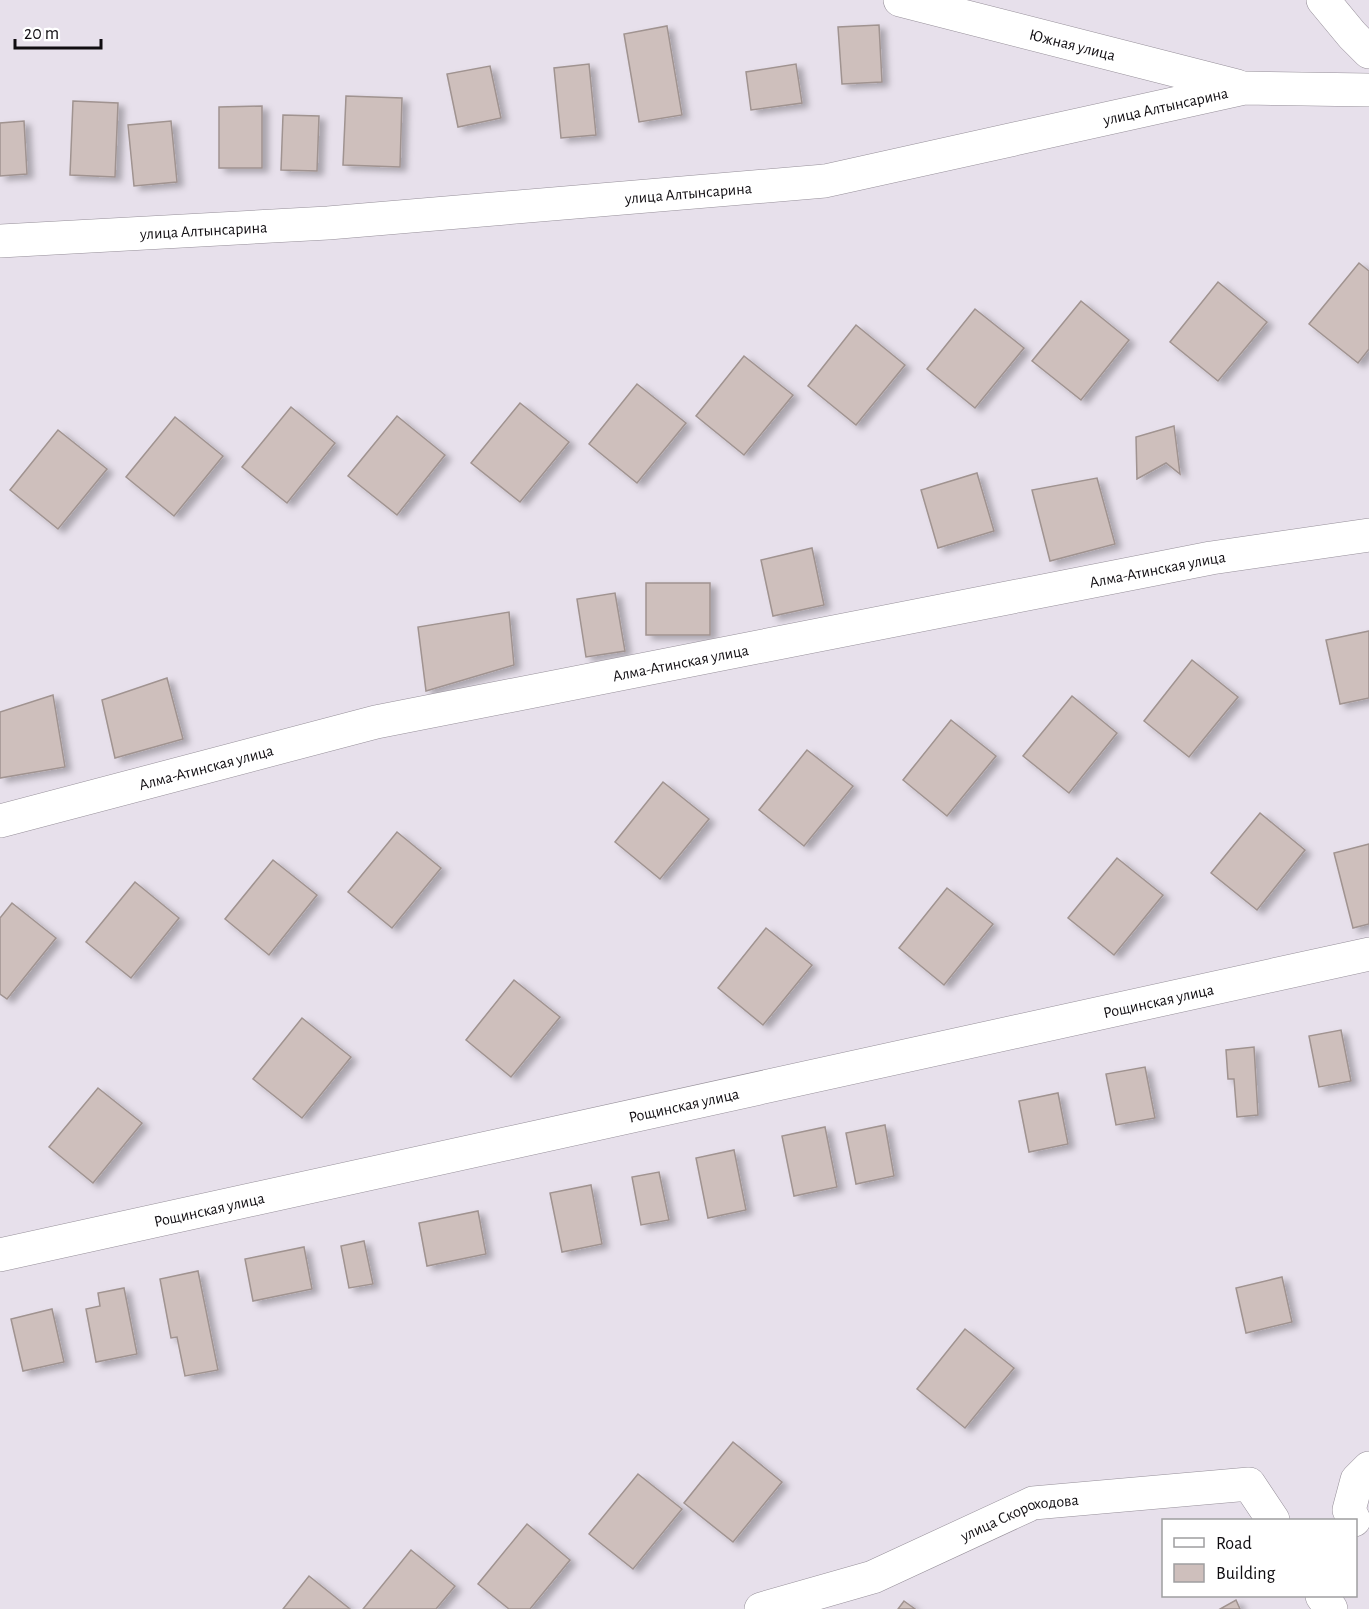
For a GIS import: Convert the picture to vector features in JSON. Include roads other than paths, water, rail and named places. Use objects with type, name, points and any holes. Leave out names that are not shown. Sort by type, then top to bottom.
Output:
[{"type":"street","name":"Южная улица","points":[[900,0],[1245,88]]},
{"type":"street","points":[[1323,0],[1369,52]]},
{"type":"street","name":"улица Алтынсарина","points":[[0,241],[328,223],[825,181],[1245,88],[1369,90]]},
{"type":"street","name":"Алма-Атинская улица","points":[[0,821],[376,722],[1211,558],[1369,535]]},
{"type":"street","name":"Рощинская улица","points":[[0,1255],[1369,954]]},
{"type":"street","points":[[1354,1519],[1349,1510],[1357,1480],[1369,1468]]},
{"type":"street","name":"улица Скороходова","points":[[760,1609],[873,1577],[1033,1503],[1249,1484],[1272,1519]]},
{"type":"street","points":[[1357,1524],[1369,1539]]}]
